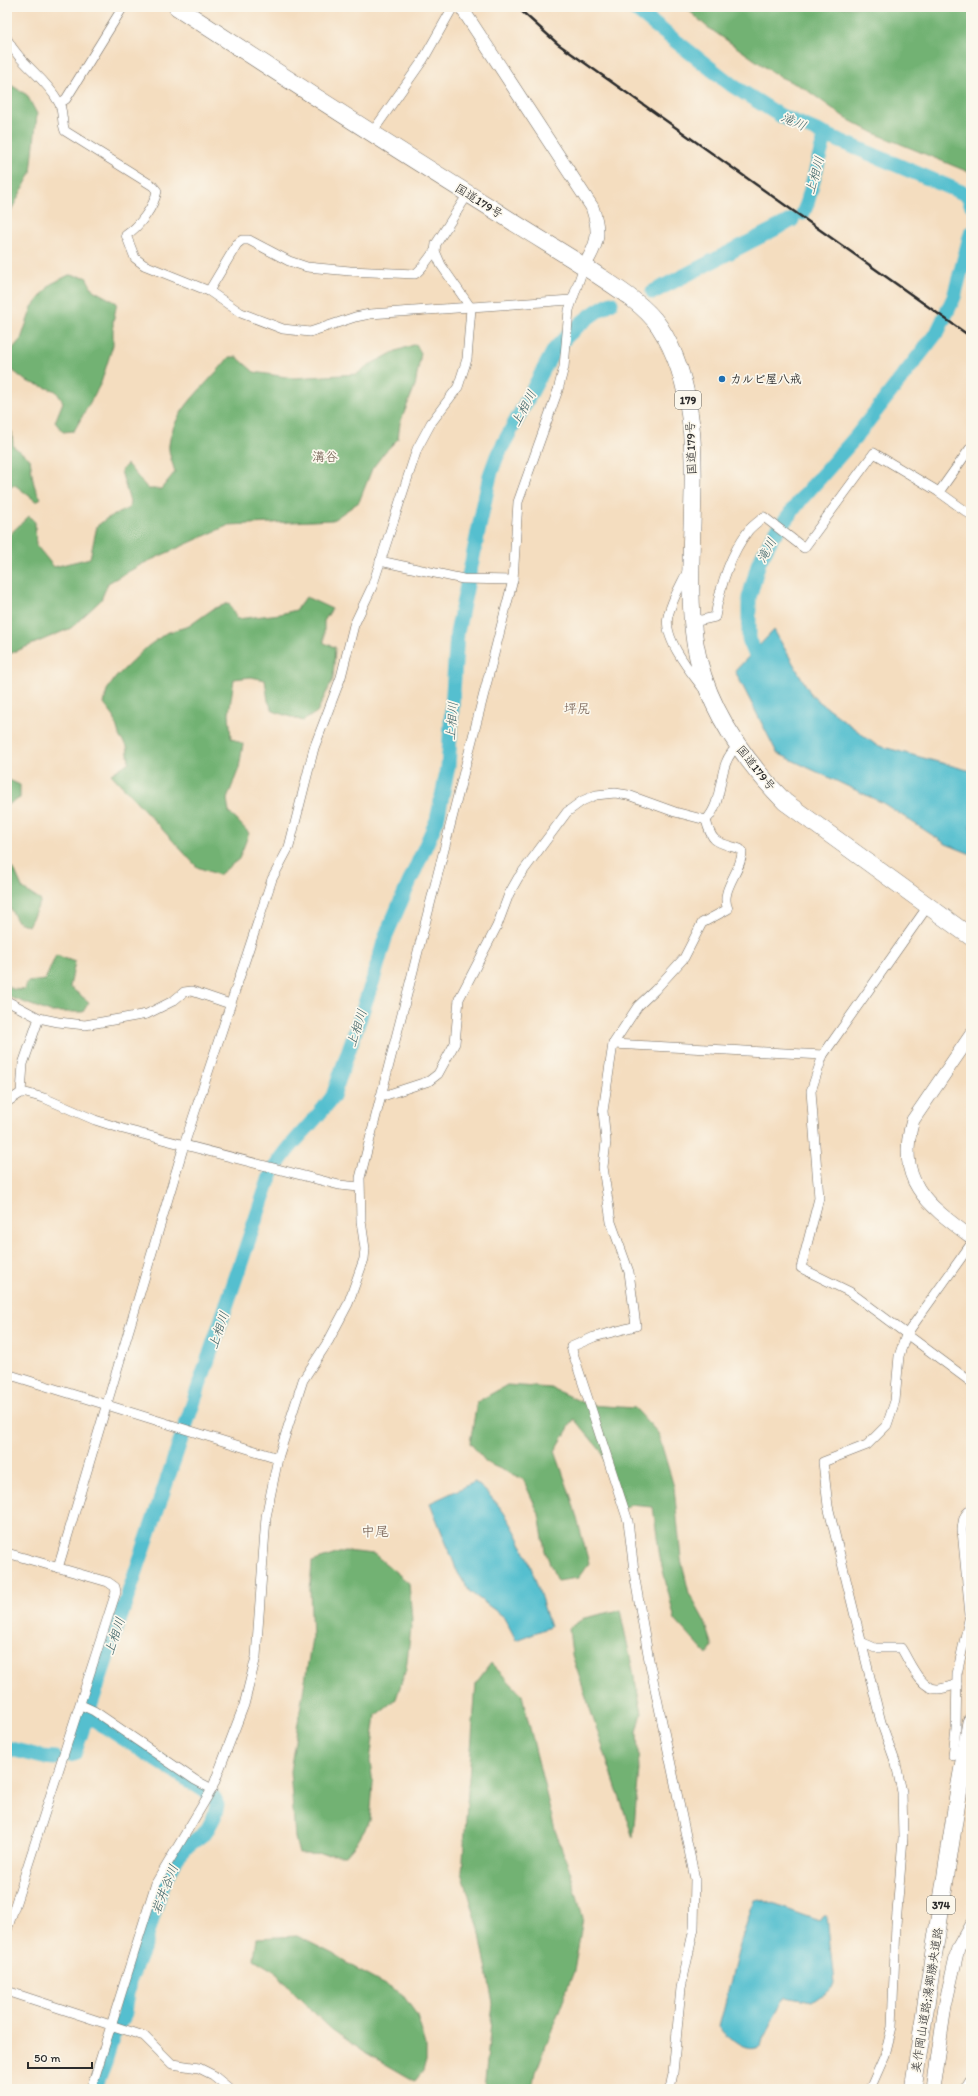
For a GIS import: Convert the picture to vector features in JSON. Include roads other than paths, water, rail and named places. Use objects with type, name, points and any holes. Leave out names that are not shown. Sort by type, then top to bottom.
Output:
[{"type":"highway","name":"国道179号","points":[[177,7],[371,134],[584,266],[628,295],[658,325],[674,355],[688,402],[693,448],[690,567],[693,622],[695,644],[711,699],[738,746],[760,776],[785,802],[971,937]]},
{"type":"highway","name":"美作岡山道路;湯郷勝央道路","points":[[913,2089],[960,1783],[971,1722]]},
{"type":"highway","name":"美作岡山道路;湯郷勝央道路","points":[[922,2089],[971,1768]]},
{"type":"street","points":[[60,103],[66,99],[123,7]]},
{"type":"street","points":[[371,134],[422,60],[453,7]]},
{"type":"street","points":[[92,2089],[156,1883],[210,1792],[244,1704],[254,1669],[266,1516],[278,1458],[303,1380],[329,1340],[348,1304],[364,1259],[365,1249],[359,1187],[380,1096],[459,796],[513,580],[518,502],[558,390],[564,367],[571,300],[584,266],[597,241],[598,224],[592,207],[461,7]]},
{"type":"street","points":[[7,39],[16,54],[50,89],[60,103],[65,131],[153,186],[157,191],[152,205],[133,231],[126,235],[135,258],[144,265],[209,291],[241,313],[270,325],[295,331],[319,330],[355,317],[370,314],[402,314],[436,309],[471,308],[571,300]]},
{"type":"street","points":[[58,1568],[184,1145],[272,879],[289,847],[314,748],[341,677],[354,626],[372,586],[417,449],[431,423],[458,387],[467,359],[471,308],[441,265],[435,251],[436,244],[468,194]]},
{"type":"street","points":[[209,291],[237,244],[242,240],[249,240],[298,265],[350,271],[415,274],[435,251]]},
{"type":"street","points":[[939,492],[971,448]]},
{"type":"street","points":[[693,622],[715,617],[719,591],[734,556],[748,530],[764,517],[804,548],[874,453],[939,492],[971,515]]},
{"type":"street","points":[[380,561],[468,579],[513,580]]},
{"type":"street","points":[[690,567],[672,602],[668,618],[671,638],[686,666],[711,699]]},
{"type":"street","points":[[706,820],[710,816],[718,798],[727,757],[738,746]]},
{"type":"street","points":[[380,1096],[429,1081],[438,1074],[455,1043],[459,999],[497,926],[509,894],[518,878],[567,812],[582,801],[596,795],[615,793],[628,795],[676,812],[706,820]]},
{"type":"street","points":[[670,2089],[673,2073],[681,1988],[694,1928],[695,1879],[649,1660],[635,1579],[628,1521],[571,1347],[594,1338],[636,1326],[629,1272],[611,1222],[603,1166],[606,1142],[603,1111],[613,1044],[638,1006],[655,990],[684,958],[702,923],[728,909],[725,900],[727,892],[742,859],[742,852],[740,849],[713,839],[710,835],[706,820]]},
{"type":"street","points":[[928,906],[823,1055],[811,1091],[819,1198],[801,1268],[850,1292],[971,1382]]},
{"type":"street","points":[[7,1001],[39,1018],[85,1025],[147,1014],[173,1001],[184,992],[192,991],[230,1004]]},
{"type":"street","points":[[21,1093],[23,1064],[39,1018]]},
{"type":"street","points":[[971,1035],[913,1120],[908,1136],[908,1163],[917,1189],[936,1212],[971,1237]]},
{"type":"street","points":[[613,1044],[823,1055]]},
{"type":"street","points":[[7,1102],[21,1093],[26,1093],[44,1098],[81,1115],[123,1130],[339,1185],[359,1187]]},
{"type":"street","points":[[870,2089],[884,2055],[892,2027],[896,1925],[903,1838],[902,1792],[896,1764],[881,1722],[828,1506],[823,1462],[867,1445],[887,1425],[895,1401],[899,1356],[906,1335],[971,1244]]},
{"type":"street","points":[[7,1374],[106,1406],[278,1458]]},
{"type":"street","points":[[953,1756],[956,1728],[957,1674],[970,1615],[962,1530],[963,1520],[967,1512],[971,1510]]},
{"type":"street","points":[[7,1553],[108,1582],[115,1587],[116,1592],[83,1706],[7,1930]]},
{"type":"street","points":[[861,1642],[874,1648],[901,1648],[921,1680],[928,1688],[938,1689],[956,1684]]},
{"type":"street","points":[[83,1706],[94,1711],[195,1780],[210,1792]]},
{"type":"street","points":[[933,2089],[945,2006],[958,1948],[971,1925]]},
{"type":"street","points":[[7,1991],[144,2036],[172,2064],[199,2068],[213,2075],[230,2089]]},
{"type":"street","points":[[965,2089],[971,2078]]},
{"type":"water","points":[[774,630],[812,696],[876,745],[971,771],[971,854],[946,844],[883,803],[777,753],[735,671]]},
{"type":"water","points":[[475,1482],[490,1496],[503,1512],[514,1530],[531,1567],[550,1627],[516,1640],[504,1617],[470,1592],[458,1573],[430,1503]]},
{"type":"water","points":[[759,1899],[820,1921],[824,1916],[827,1917],[834,1983],[832,1988],[812,2002],[785,1997],[764,2036],[761,2046],[749,2049],[733,2041],[719,2027],[740,1944],[754,1900]]},
{"type":"waterway","name":"滝川","points":[[632,7],[733,86],[781,116],[968,195],[971,204]]},
{"type":"waterway","name":"上相川","points":[[803,213],[807,204],[825,136]]},
{"type":"waterway","name":"上相川","points":[[653,292],[792,220]]},
{"type":"waterway","name":"滝川","points":[[762,670],[749,639],[749,598],[759,562],[773,536],[802,498],[855,438],[938,331],[954,297],[971,233]]},
{"type":"waterway","name":"上相川","points":[[70,1755],[74,1754],[270,1177],[284,1155],[333,1096],[373,980],[386,935],[437,820],[448,767],[457,633],[490,475],[497,456],[554,350],[580,324],[595,312],[611,303]]},
{"type":"waterway","name":"岩井谷川","points":[[87,1715],[213,1796],[217,1805],[214,1817],[206,1832],[186,1847],[177,1857],[161,1889],[145,1943],[129,1982],[123,2018],[114,2030],[105,2063],[95,2088]]},
{"type":"waterway","name":"上相川","points":[[7,1748],[43,1757],[55,1758]]},
{"type":"railway","points":[[517,7],[558,44],[971,337]]},
{"type":"place","name":"カルビ屋八戒","points":[[722,379]]},
{"type":"district","name":"溝谷","points":[[325,456]]},
{"type":"district","name":"坪尻","points":[[577,708]]},
{"type":"district","name":"中尾","points":[[375,1531]]}]
